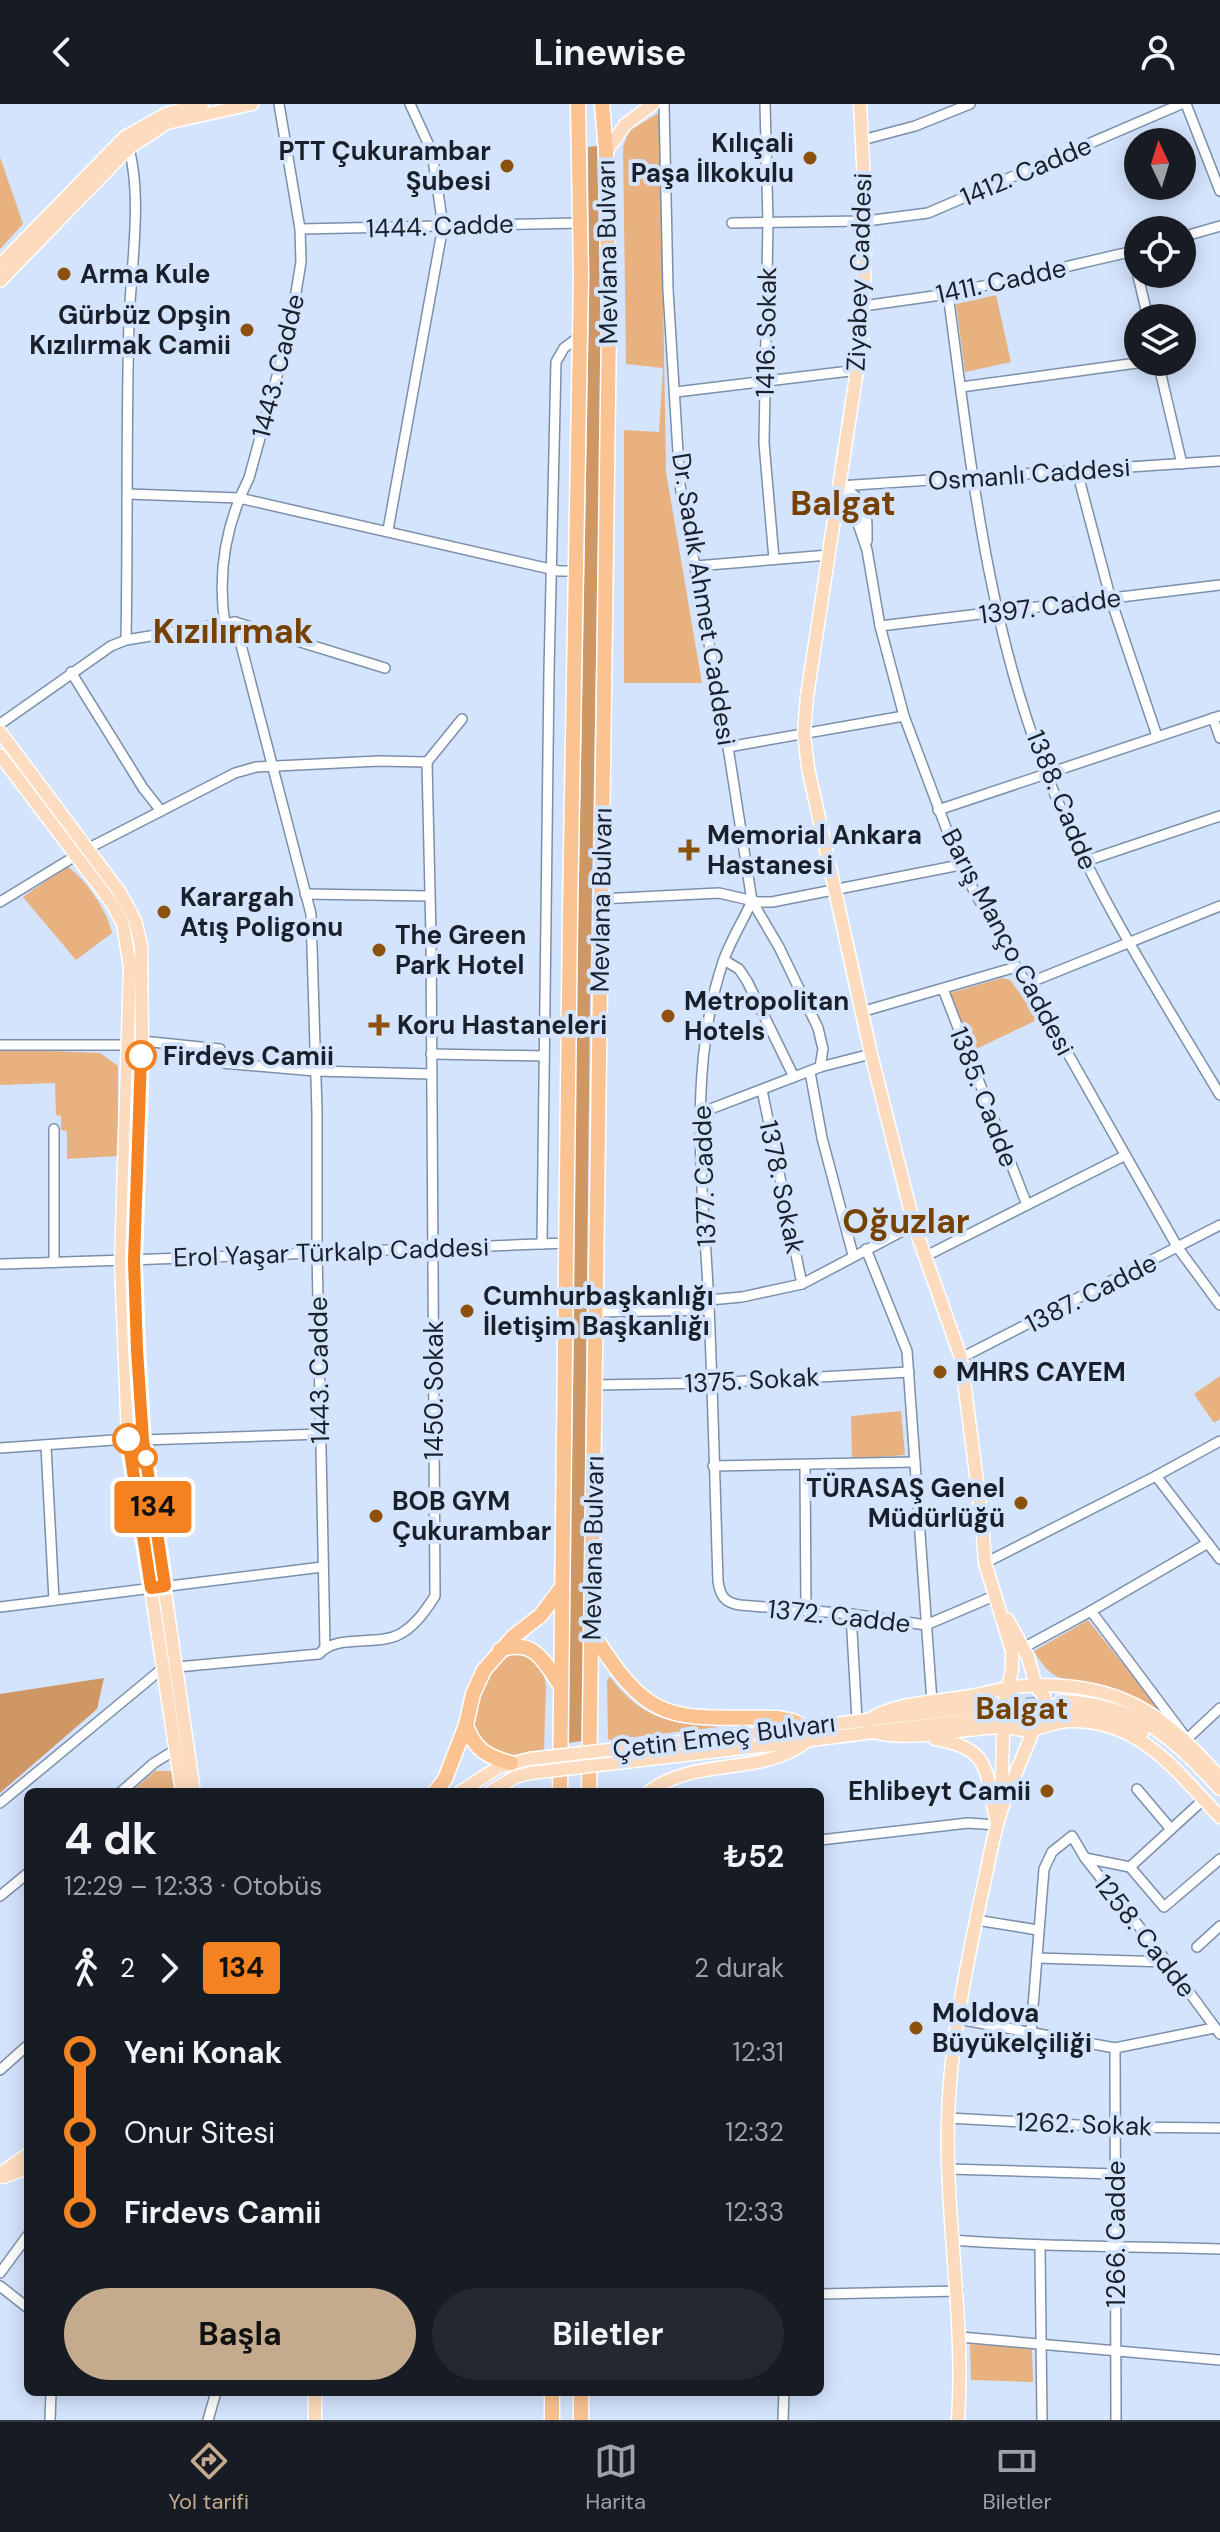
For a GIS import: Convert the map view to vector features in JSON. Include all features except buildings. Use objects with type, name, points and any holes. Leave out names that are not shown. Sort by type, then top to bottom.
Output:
[{"type":"highway","name":"Mevlana Bulvarı","points":[[560,1788],[580,336],[578,104]]},
{"type":"highway","name":"Mevlana Bulvarı","points":[[589,1788],[609,325],[606,152],[602,104]]},
{"type":"highway","points":[[438,1788],[445,1779],[466,1725],[476,1686],[499,1650],[541,1615],[562,1586]]},
{"type":"highway","points":[[591,1631],[632,1689],[645,1701],[664,1711],[684,1717],[778,1718],[793,1721],[806,1733]]},
{"type":"highway","points":[[499,1650],[520,1646],[532,1650],[561,1686]]},
{"type":"highway","points":[[466,1725],[472,1742],[482,1752],[511,1763]]},
{"type":"highway","points":[[552,2396],[552,2420]]},
{"type":"highway","points":[[581,2396],[581,2420]]},
{"type":"main road","points":[[0,265],[127,143],[166,114],[202,104]]},
{"type":"main road","points":[[0,281],[127,143],[167,123],[252,104]]},
{"type":"main road","points":[[606,152],[626,124],[653,104]]},
{"type":"main road","name":"Ziyabey Caddesi","points":[[860,104],[866,221],[858,370],[807,696],[804,733],[808,768],[871,1054],[914,1225],[961,1358],[985,1563],[994,1596]]},
{"type":"main road","points":[[0,732],[82,852],[123,924],[130,967],[135,1043],[127,1261],[128,1439],[158,1587]]},
{"type":"main road","points":[[0,755],[82,852]]},
{"type":"main road","points":[[127,1261],[158,1587],[193,1788]]},
{"type":"main road","points":[[958,2420],[960,2337],[948,2169],[952,2057],[976,1920],[1001,1810],[1033,1730],[1045,1718],[1047,1705],[1036,1686],[1023,1648],[994,1596]]},
{"type":"main road","points":[[994,1596],[1012,1651],[1012,1670],[1004,1703],[1001,1810]]},
{"type":"main road","points":[[170,1668],[175,1750],[181,1788]]},
{"type":"main road","name":"Çetin Emeç Bulvarı","points":[[865,1723],[899,1707],[1008,1689],[1075,1687],[1120,1697],[1162,1719],[1187,1739],[1220,1778]]},
{"type":"main road","points":[[1220,1789],[1171,1739],[1151,1725],[1114,1709],[1061,1706],[1113,1719],[1147,1735],[1165,1747],[1220,1806]]},
{"type":"main road","name":"Çetin Emeç Bulvarı","points":[[530,1766],[770,1738],[865,1723],[991,1711]]},
{"type":"main road","name":"Çetin Emeç Bulvarı","points":[[865,1723],[891,1736],[916,1736],[1004,1727],[1033,1730],[1055,1722],[1092,1722],[1117,1730],[1153,1748],[1220,1817]]},
{"type":"main road","points":[[654,1788],[684,1775],[784,1756],[806,1733]]},
{"type":"main road","points":[[916,1736],[954,1742],[975,1753],[982,1761],[988,1778],[997,1825]]},
{"type":"main road","points":[[467,1788],[511,1763],[530,1766]]},
{"type":"main road","points":[[497,1788],[530,1766]]},
{"type":"main road","points":[[0,2176],[24,2157]]},
{"type":"main road","points":[[0,2176],[24,2169]]},
{"type":"main road","points":[[315,2396],[315,2420]]},
{"type":"street","name":"1443. Cadde","points":[[279,104],[300,229],[301,262],[290,329],[249,478],[226,538],[221,583],[230,624],[274,766],[311,914],[325,1647]]},
{"type":"street","points":[[388,530],[443,226],[432,152],[410,104]]},
{"type":"street","name":"Dr. Sadık Ahmet Caddesi","points":[[664,104],[668,290],[680,485],[728,747],[752,901]]},
{"type":"street","name":"1416. Sokak","points":[[765,104],[768,222],[764,443],[774,559]]},
{"type":"street","points":[[862,140],[915,126],[970,104]]},
{"type":"street","points":[[1186,104],[1220,191]]},
{"type":"street","name":"1412. Cadde","points":[[732,223],[866,221],[928,213],[1186,104]]},
{"type":"street","points":[[126,640],[129,323],[135,190],[127,143]]},
{"type":"street","name":"1444. Cadde","points":[[300,229],[580,223]]},
{"type":"street","points":[[1196,233],[1220,226]]},
{"type":"street","name":"1411. Cadde","points":[[863,306],[948,294],[1124,253]]},
{"type":"street","name":"1388. Cadde","points":[[948,294],[973,478],[997,613],[1046,774],[1086,861],[1128,941],[1220,1095]]},
{"type":"street","name":"Mevlana Bulvarı","points":[[542,1244],[556,362],[564,348],[580,336]]},
{"type":"street","points":[[961,387],[1124,365]]},
{"type":"street","points":[[676,392],[858,370]]},
{"type":"street","points":[[1161,376],[1182,464]]},
{"type":"street","name":"Osmanlı Caddesi","points":[[839,486],[1220,461]]},
{"type":"street","points":[[1077,471],[1111,600],[1157,736]]},
{"type":"street","name":"Barış Manço Caddesi","points":[[839,486],[857,495],[867,515],[867,550],[880,626],[904,716],[960,865],[1178,1248],[1220,1305]]},
{"type":"street","points":[[128,494],[239,498],[552,569],[575,571]]},
{"type":"street","points":[[696,566],[829,555]]},
{"type":"street","name":"1397. Cadde","points":[[880,626],[1220,585]]},
{"type":"street","points":[[0,724],[111,646],[126,640],[230,624],[385,668]]},
{"type":"street","points":[[71,672],[143,788],[161,811]]},
{"type":"street","points":[[728,747],[904,716]]},
{"type":"street","points":[[938,810],[1216,717],[1220,738]]},
{"type":"street","points":[[0,902],[82,852],[235,773],[256,767],[379,761],[427,762],[462,719]]},
{"type":"street","name":"1450. Sokak","points":[[170,1668],[319,1654],[325,1647],[398,1635],[414,1624],[435,1596],[427,762]]},
{"type":"street","points":[[1086,861],[1220,816]]},
{"type":"street","points":[[600,899],[719,893],[752,901],[780,901],[960,865]]},
{"type":"street","points":[[305,894],[429,896]]},
{"type":"street","points":[[752,901],[779,947],[818,1028],[823,1049],[815,1070],[822,1138],[853,1255]]},
{"type":"street","name":"1377. Cadde","points":[[726,1601],[721,1596],[718,1581],[700,1113],[714,995],[724,960],[752,901]]},
{"type":"street","points":[[1026,984],[1220,907]]},
{"type":"street","points":[[724,960],[739,969],[747,981],[794,1077]]},
{"type":"street","points":[[861,1012],[1016,967]]},
{"type":"street","name":"1385. Cadde","points":[[943,989],[1027,1205]]},
{"type":"street","points":[[0,1045],[135,1043],[220,1049],[222,1063],[316,1071],[431,1074]]},
{"type":"street","points":[[431,1054],[544,1056]]},
{"type":"street","points":[[700,1113],[794,1077],[871,1054]]},
{"type":"street","name":"1378. Sokak","points":[[762,1090],[802,1284]]},
{"type":"street","points":[[54,1129],[54,1262]]},
{"type":"street","points":[[926,1256],[1124,1156]]},
{"type":"street","points":[[595,1312],[709,1305],[802,1284],[914,1225]]},
{"type":"street","name":"1387. Cadde","points":[[961,1358],[1220,1225]]},
{"type":"street","name":"Erol Yaşar Türkalp Caddesi","points":[[0,1264],[566,1243]]},
{"type":"street","points":[[866,1249],[907,1351],[932,1702]]},
{"type":"street","name":"1375. Sokak","points":[[594,1385],[712,1383],[909,1372]]},
{"type":"street","points":[[143,1440],[321,1434]]},
{"type":"street","points":[[0,1448],[128,1439]]},
{"type":"street","points":[[985,1563],[1220,1441]]},
{"type":"street","points":[[46,1446],[54,1600]]},
{"type":"street","points":[[713,1466],[915,1462]]},
{"type":"street","points":[[805,1466],[806,1611]]},
{"type":"street","points":[[1156,1476],[1220,1559]]},
{"type":"street","points":[[1023,1648],[1208,1543]]},
{"type":"street","points":[[0,1607],[322,1567]]},
{"type":"street","name":"1372. Cadde","points":[[726,1601],[926,1625],[994,1596]]},
{"type":"street","points":[[1091,1611],[1187,1739],[1220,1708]]},
{"type":"street","points":[[851,1614],[865,1723]]},
{"type":"street","points":[[0,1803],[170,1668]]},
{"type":"street","points":[[126,1788],[154,1763],[175,1750]]},
{"type":"street","points":[[1137,1789],[1170,1828]]},
{"type":"street","points":[[1130,1867],[1203,1800]]},
{"type":"street","points":[[824,1840],[968,1823],[997,1825]]},
{"type":"street","name":"1258. Cadde","points":[[1038,1930],[1047,1860],[1072,1836],[1085,1858],[1217,2031]]},
{"type":"street","points":[[1085,1858],[1130,1867],[1164,1907],[1220,1859]]},
{"type":"street","points":[[0,1896],[24,1878]]},
{"type":"street","points":[[976,1920],[1038,1930],[1031,2032]]},
{"type":"street","points":[[1197,1947],[1220,1926]]},
{"type":"street","points":[[1037,1958],[1167,1962]]},
{"type":"street","points":[[958,2019],[1115,2048],[1217,2031]]},
{"type":"street","name":"1266. Cadde","points":[[1115,2048],[1116,2420]]},
{"type":"street","points":[[0,2070],[24,2049]]},
{"type":"street","name":"1262. Sokak","points":[[948,2118],[1115,2127],[1220,2128]]},
{"type":"street","points":[[948,2169],[1115,2174]]},
{"type":"street","points":[[0,2273],[24,2240]]},
{"type":"street","points":[[951,2240],[1040,2247],[1116,2245],[1220,2249]]},
{"type":"street","points":[[1040,2247],[1042,2420]]},
{"type":"street","points":[[0,2286],[24,2305]]},
{"type":"street","points":[[824,2294],[958,2291]]},
{"type":"street","points":[[960,2337],[1220,2360]]},
{"type":"street","points":[[50,2420],[51,2396]]},
{"type":"street","points":[[208,2420],[215,2396]]},
{"type":"street","points":[[783,2420],[784,2396]]},
{"type":"shaded area","points":[[660,112],[666,472],[702,683],[624,683],[624,430],[659,432],[663,368],[626,364],[623,147],[629,131]]},
{"type":"shaded area","points":[[597,146],[602,322],[590,1003],[582,1741],[567,1743],[589,304],[588,147]]},
{"type":"shaded area","points":[[0,157],[23,224],[0,249]]},
{"type":"shaded area","points":[[996,295],[1011,362],[965,372],[956,304]]},
{"type":"shaded area","points":[[67,866],[95,896],[112,933],[76,960],[23,897]]},
{"type":"shaded area","points":[[1002,978],[1010,980],[1039,1019],[974,1050],[950,993]]},
{"type":"shaded area","points":[[0,1049],[100,1053],[118,1066],[118,1156],[67,1159],[67,1131],[61,1130],[61,1116],[56,1115],[55,1083],[0,1085]]},
{"type":"shaded area","points":[[1220,1376],[1220,1419],[1214,1423],[1194,1394]]},
{"type":"shaded area","points":[[901,1411],[905,1455],[852,1459],[851,1416]]},
{"type":"shaded area","points":[[1088,1620],[1163,1714],[1122,1692],[1064,1680],[1041,1663],[1034,1651]]},
{"type":"shaded area","points":[[514,1652],[530,1655],[544,1676],[546,1686],[544,1750],[513,1756],[481,1747],[473,1723],[476,1703],[485,1683]]},
{"type":"shaded area","points":[[610,1677],[634,1702],[658,1716],[719,1727],[608,1740],[607,1680]]},
{"type":"shaded area","points":[[104,1678],[97,1709],[0,1793],[0,1694]]},
{"type":"shaded area","points":[[155,1771],[172,1771],[174,1788],[136,1788]]},
{"type":"shaded area","points":[[970,2344],[1032,2349],[1033,2382],[971,2380]]},
{"type":"tunnel","points":[[990,1705],[1060,1701]]},
{"type":"tunnel","points":[[995,1717],[1061,1711]]},
{"type":"bus line","name":"134","points":[[128,1439],[151,1588],[165,1586],[143,1440],[137,1350],[134,1261],[141,1056]]},
{"type":"place","name":"Kılıçali Paşa İlkokulu","points":[[810,158]]},
{"type":"place","name":"PTT Çukurambar Şubesi","points":[[507,166]]},
{"type":"place","name":"Arma Kule","points":[[64,274]]},
{"type":"place","name":"Gürbüz Opşin Kızılırmak Camii","points":[[247,330]]},
{"type":"place","name":"Memorial Ankara Hastanesi","points":[[689,850]]},
{"type":"place","name":"Karargah Atış Poligonu","points":[[164,912]]},
{"type":"place","name":"The Green Park Hotel","points":[[379,950]]},
{"type":"place","name":"Metropolitan Hotels","points":[[668,1016]]},
{"type":"place","name":"Koru Hastaneleri","points":[[379,1025]]},
{"type":"place","name":"Firdevs Camii","points":[[141,1056]]},
{"type":"place","name":"Cumhurbaşkanlığı İletişim Başkanlığı","points":[[467,1311]]},
{"type":"place","name":"MHRS CAYEM","points":[[940,1372]]},
{"type":"place","name":"TÜRASAŞ Genel Müdürlüğü","points":[[1021,1503]]},
{"type":"place","name":"BOB GYM Çukurambar","points":[[376,1516]]},
{"type":"place","name":"Ehlibeyt Camii","points":[[1047,1791]]},
{"type":"place","name":"Moldova Büyükelçiliği","points":[[916,2028]]},
{"type":"district","name":"Balgat","points":[[843,503]]},
{"type":"district","name":"Kızılırmak","points":[[233,631]]},
{"type":"district","name":"Oğuzlar","points":[[906,1221]]},
{"type":"district","name":"Balgat","points":[[1022,1709]]}]
